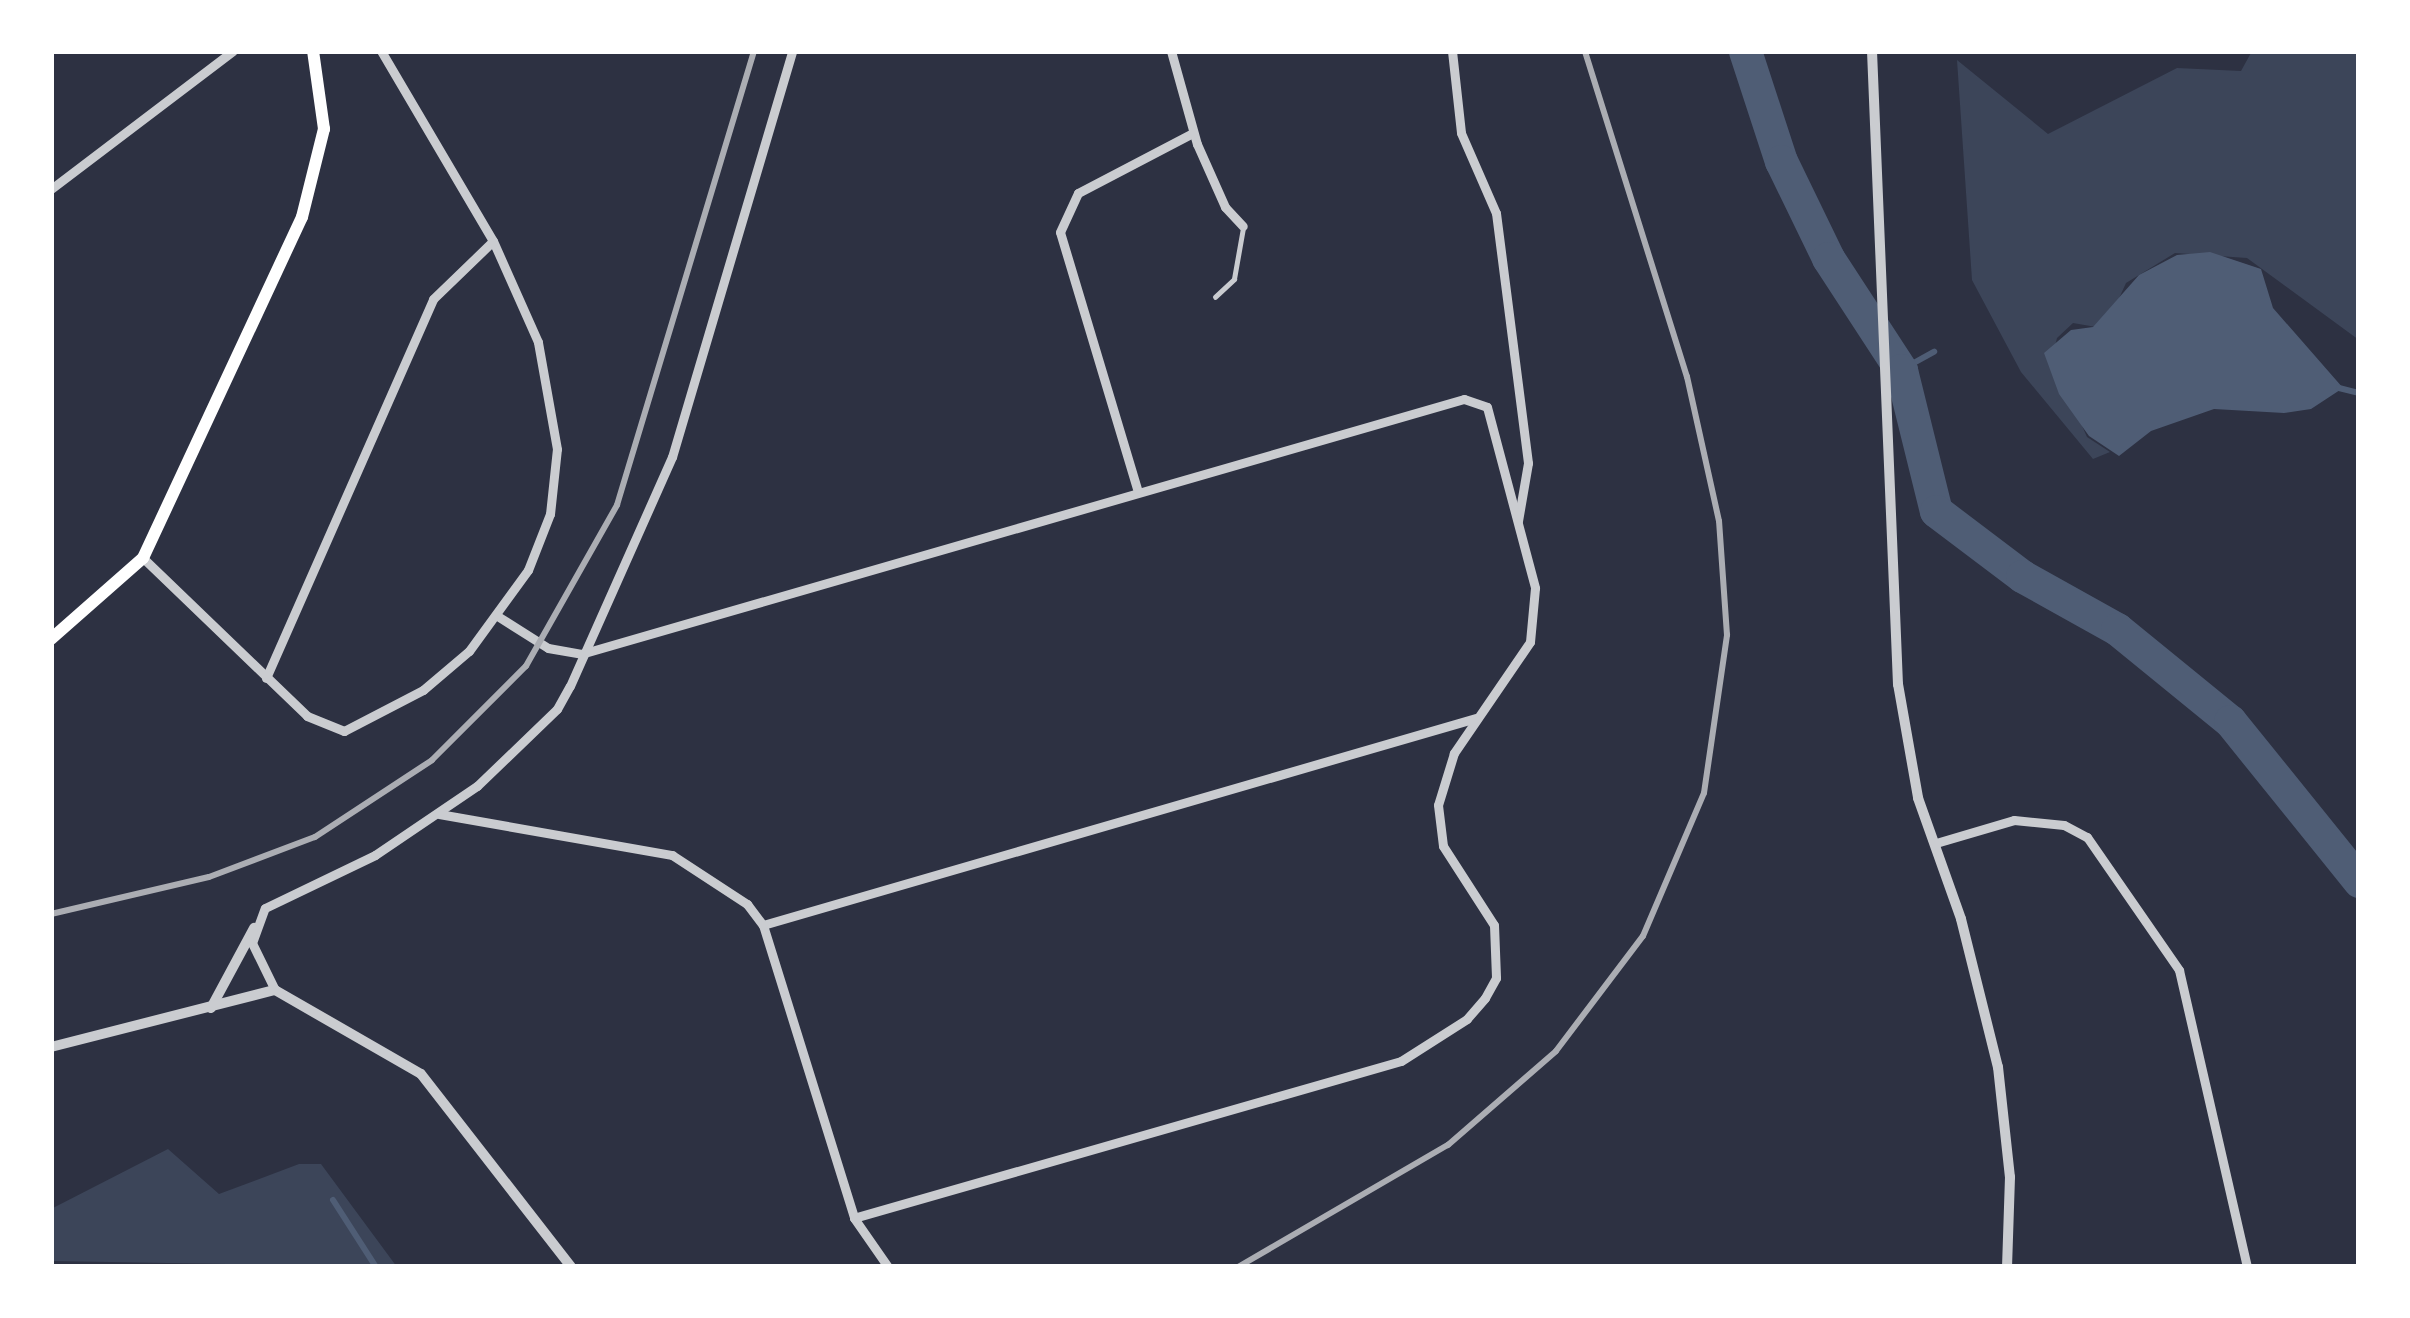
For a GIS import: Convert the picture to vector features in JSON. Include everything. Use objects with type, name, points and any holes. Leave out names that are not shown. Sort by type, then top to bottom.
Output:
[{"type":"main road","points":[[51,639],[143,558],[313,187],[324,129],[313,51]]},
{"type":"street","points":[[51,189],[233,51]]},
{"type":"street","points":[[143,558],[307,716],[344,731],[423,690],[499,617],[550,514],[557,449],[538,342],[493,241],[381,51]]},
{"type":"street","points":[[211,1008],[254,928],[276,899],[375,855],[439,813],[557,709],[629,565],[672,457],[792,51]]},
{"type":"street","points":[[1171,51],[1192,134],[1225,207],[1244,226]]},
{"type":"street","points":[[1452,51],[1457,118],[1496,212],[1528,463],[1518,520]]},
{"type":"street","points":[[1872,51],[1894,601],[1907,749],[1998,1067],[2010,1177],[2008,1267]]},
{"type":"street","points":[[1138,492],[1060,232],[1078,194],[1192,134]]},
{"type":"street","points":[[266,677],[433,298],[493,241]]},
{"type":"street","points":[[499,617],[548,648],[581,654],[1463,399],[1487,407],[1535,588],[1530,642],[1502,692],[1476,718],[1443,780],[1438,820],[1444,846],[1495,925],[1496,978],[1467,1019],[1420,1054],[854,1218]]},
{"type":"street","points":[[763,925],[1476,718]]},
{"type":"street","points":[[439,813],[672,855],[725,884],[763,925],[854,1218],[888,1267]]},
{"type":"street","points":[[1936,843],[2014,820],[2064,825],[2087,837],[2159,937],[2186,988],[2247,1267]]},
{"type":"street","points":[[254,928],[255,960],[275,990],[421,1074],[571,1267]]},
{"type":"street","points":[[51,1048],[275,990]]},
{"type":"lane","points":[[1216,297],[1234,279],[1244,226]]},
{"type":"shaded area","points":[[2252,51],[2359,51],[2359,340],[2247,258],[2175,253],[2126,283],[2112,314],[2096,327],[2073,323],[2057,338],[2052,358],[2087,437],[2110,452],[2093,459],[2021,372],[1972,280],[1957,60],[2048,134],[2177,68],[2241,71]]},
{"type":"shaded area","points":[[2210,252],[2261,269],[2273,308],[2343,388],[2311,409],[2284,413],[2214,409],[2151,431],[2119,456],[2089,436],[2059,394],[2044,353],[2071,330],[2093,327],[2139,275],[2177,255]]},
{"type":"shaded area","points":[[168,1149],[219,1194],[299,1164],[321,1164],[397,1267],[51,1261],[51,1209]]},
{"type":"waterway","points":[[1745,51],[1781,161],[1828,258],[1901,370],[1936,511],[2022,576],[2117,629],[2230,721],[2359,881]]},
{"type":"waterway","points":[[1901,370],[1934,352]]},
{"type":"waterway","points":[[2339,388],[2359,393]]},
{"type":"waterway","points":[[333,1200],[376,1267]]},
{"type":"railway","points":[[51,914],[209,877],[315,837],[432,760],[526,666],[617,505],[754,51]]},
{"type":"railway","points":[[1238,1267],[1448,1145],[1556,1051],[1643,936],[1704,793],[1727,635],[1719,521],[1687,377],[1585,51]]}]
